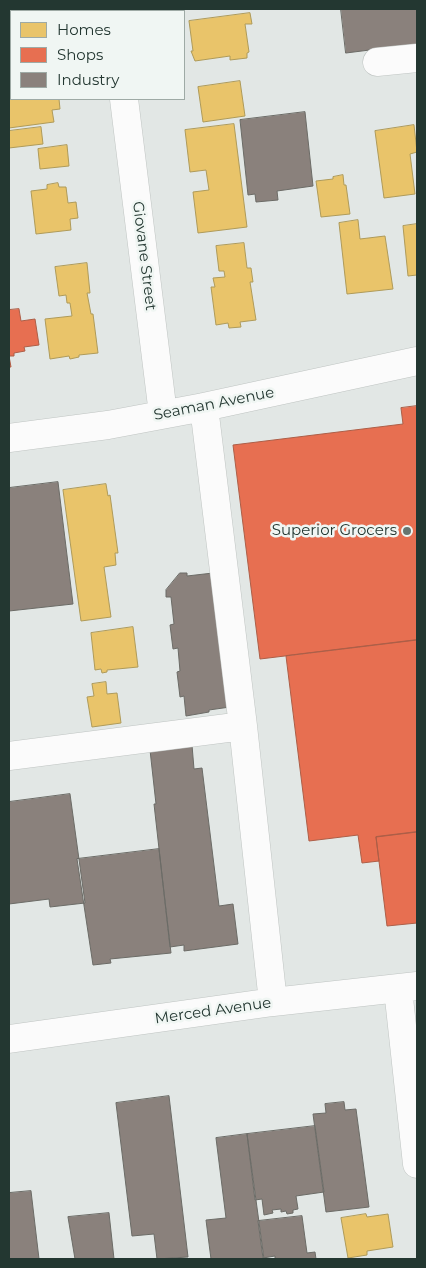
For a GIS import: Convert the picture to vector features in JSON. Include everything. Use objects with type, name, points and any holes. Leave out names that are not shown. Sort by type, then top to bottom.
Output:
[{"type":"street","points":[[376,62],[417,58]]},
{"type":"street","name":"Giovane Street","points":[[124,100],[163,414]]},
{"type":"street","name":"Seaman Avenue","points":[[9,438],[108,425],[204,407],[417,361]]},
{"type":"street","points":[[204,407],[243,726],[273,1002]]},
{"type":"street","points":[[9,756],[243,726]]},
{"type":"street","points":[[408,988],[417,1164]]},
{"type":"street","name":"Merced Avenue","points":[[9,1039],[273,1002],[408,988]]},
{"type":"building: Homes","points":[[9,9],[34,9],[10,10],[9,15]]},
{"type":"building: Homes","points":[[250,13],[252,24],[245,24],[249,52],[247,53],[247,58],[230,60],[230,56],[195,61],[191,51],[193,51],[189,21]]},
{"type":"building: Homes","points":[[10,45],[10,100],[59,100],[60,109],[52,110],[54,122],[9,128]]},
{"type":"building: Homes","points":[[240,81],[245,116],[203,122],[198,87]]},
{"type":"building: Homes","points":[[234,124],[247,227],[198,233],[193,192],[209,190],[206,170],[190,172],[185,130]]},
{"type":"building: Homes","points":[[414,125],[417,152],[410,154],[415,194],[384,198],[375,131]]},
{"type":"building: Homes","points":[[41,127],[43,144],[9,148],[9,131]]},
{"type":"building: Homes","points":[[67,145],[69,166],[40,169],[38,149]]},
{"type":"building: Homes","points":[[343,175],[350,214],[321,217],[316,181],[333,179],[333,177]]},
{"type":"building: Homes","points":[[58,183],[59,187],[66,187],[68,203],[76,202],[78,218],[70,219],[71,230],[36,234],[31,191],[47,189],[47,185]]},
{"type":"building: Homes","points":[[358,220],[360,239],[385,236],[393,289],[347,294],[339,223]]},
{"type":"building: Homes","points":[[417,224],[417,275],[408,276],[403,226]]},
{"type":"building: Homes","points":[[244,243],[247,268],[251,268],[253,282],[250,282],[256,320],[240,322],[241,327],[229,328],[228,323],[216,325],[211,287],[215,287],[213,278],[225,277],[224,271],[219,271],[216,246]]},
{"type":"building: Homes","points":[[87,263],[90,293],[87,293],[91,314],[93,314],[98,353],[79,355],[79,357],[70,359],[69,356],[50,359],[45,319],[72,316],[70,303],[67,303],[66,295],[59,296],[55,267]]},
{"type":"building: Homes","points":[[106,484],[108,496],[110,495],[118,553],[115,553],[116,565],[104,567],[111,617],[81,621],[63,490]]},
{"type":"building: Homes","points":[[133,627],[138,667],[107,670],[107,672],[102,673],[101,669],[95,670],[91,633]]},
{"type":"building: Homes","points":[[106,682],[107,694],[117,693],[121,723],[92,727],[87,697],[94,696],[92,684]]},
{"type":"building: Homes","points":[[366,1214],[367,1217],[388,1214],[393,1247],[367,1251],[367,1255],[348,1258],[341,1218]]},
{"type":"building: Shops","points":[[19,309],[21,321],[35,319],[39,345],[24,347],[25,351],[9,356],[9,310]]},
{"type":"building: Shops","points":[[417,406],[417,640],[260,659],[233,445],[403,424],[401,408]]},
{"type":"building: Shops","points":[[417,640],[417,832],[376,837],[379,861],[362,863],[358,835],[309,841],[286,656]]},
{"type":"building: Shops","points":[[417,832],[417,923],[387,926],[376,837]]},
{"type":"building: Industry","points":[[341,9],[417,9],[417,44],[346,53]]},
{"type":"building: Industry","points":[[305,112],[313,186],[277,191],[278,200],[256,202],[255,194],[248,195],[240,120]]},
{"type":"building: Industry","points":[[58,482],[73,604],[9,611],[9,488]]},
{"type":"building: Industry","points":[[180,573],[187,573],[187,576],[213,573],[230,707],[186,716],[184,696],[180,697],[177,672],[180,671],[178,648],[173,649],[170,625],[174,624],[171,597],[166,597],[166,590]]},
{"type":"building: Industry","points":[[192,745],[194,769],[202,768],[219,906],[233,904],[238,944],[184,951],[184,945],[170,947],[150,750]]},
{"type":"building: Industry","points":[[70,794],[85,903],[50,907],[49,899],[9,904],[9,802]]},
{"type":"building: Industry","points":[[159,849],[171,953],[110,959],[111,963],[93,965],[77,859]]},
{"type":"building: Industry","points":[[169,1096],[188,1257],[157,1259],[154,1234],[132,1236],[116,1103]]},
{"type":"building: Industry","points":[[344,1102],[345,1110],[356,1109],[369,1207],[326,1212],[313,1114],[326,1113],[325,1104]]},
{"type":"building: Industry","points":[[315,1126],[324,1192],[296,1196],[298,1209],[293,1210],[293,1213],[281,1212],[281,1209],[272,1210],[273,1213],[264,1215],[262,1199],[255,1200],[247,1134]]},
{"type":"building: Industry","points":[[247,1134],[264,1259],[211,1259],[206,1220],[226,1218],[216,1138]]},
{"type":"building: Industry","points":[[31,1191],[39,1259],[9,1259],[9,1193]]},
{"type":"building: Industry","points":[[109,1213],[114,1259],[75,1259],[68,1217]]},
{"type":"building: Industry","points":[[302,1216],[307,1253],[315,1252],[316,1259],[275,1259],[275,1256],[263,1258],[258,1221]]},
{"type":"place","name":"Superior Grocers","points":[[407,531]]}]
